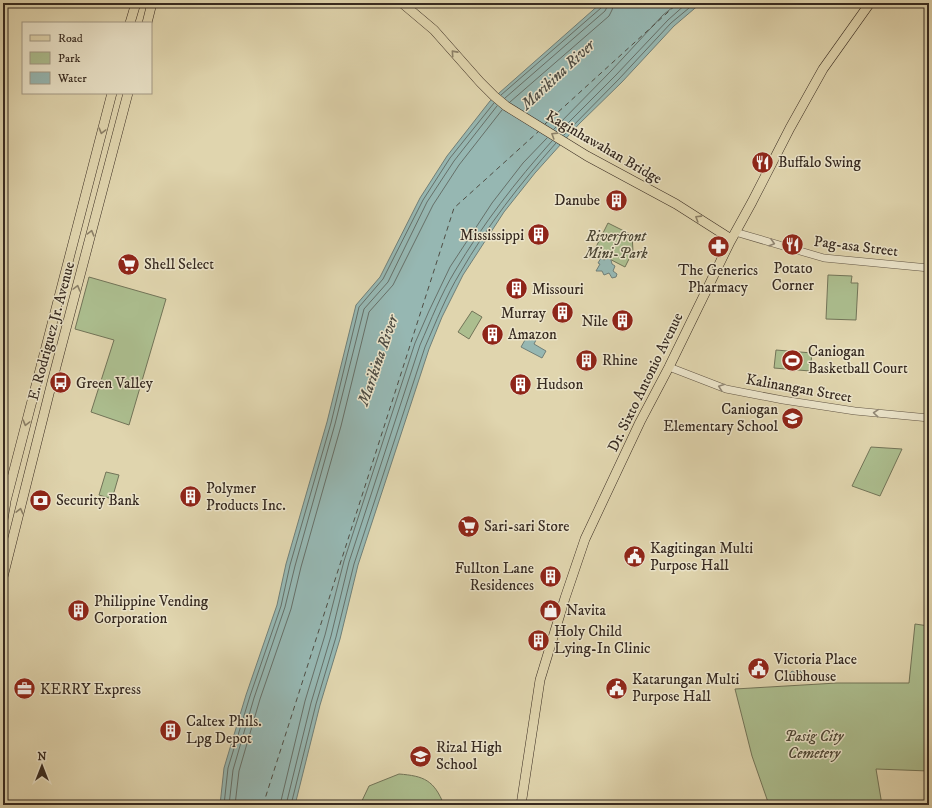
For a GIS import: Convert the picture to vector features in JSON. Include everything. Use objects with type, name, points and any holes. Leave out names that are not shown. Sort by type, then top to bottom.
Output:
[{"type":"main road","points":[[130,22],[136,3]]},
{"type":"main road","points":[[147,22],[152,3]]},
{"type":"main road","name":"Kaginhawahan Bridge","points":[[402,3],[434,30],[480,82],[506,106],[587,156],[733,235]]},
{"type":"main road","name":"Dr. Sixto Antonio Avenue","points":[[521,805],[540,680],[566,594],[597,512],[733,235],[752,202],[790,128],[823,69],[870,3]]},
{"type":"main road","name":"E. Rodriguez Jr. Avenue","points":[[3,520],[4,504],[112,94]]},
{"type":"main road","name":"E. Rodriguez Jr. Avenue","points":[[3,577],[52,382],[128,94]]},
{"type":"street","name":"Pag-asa Street","points":[[733,235],[824,258],[929,268]]},
{"type":"street","name":"Kalinangan Street","points":[[669,368],[726,389],[783,400],[855,411],[929,418]]},
{"type":"green space","name":"Riverfront Mini-Park","points":[[608,223],[632,235],[633,251],[625,267],[594,251]]},
{"type":"green space","points":[[828,275],[852,276],[851,283],[858,283],[856,320],[826,319]]},
{"type":"green space","points":[[89,277],[166,299],[129,425],[91,412],[114,340],[75,329]]},
{"type":"green space","points":[[472,311],[482,317],[469,339],[458,332]]},
{"type":"green space","name":"Caniogan Basketball Court","points":[[776,350],[812,353],[810,371],[774,368]]},
{"type":"green space","points":[[871,447],[902,449],[880,496],[852,486]]},
{"type":"green space","points":[[106,472],[119,475],[112,499],[99,495]]},
{"type":"green space","name":"Pasig City Cemetery","points":[[915,624],[929,626],[929,771],[876,769],[882,805],[769,805],[752,756],[735,689],[837,683],[909,683]]},
{"type":"green space","points":[[399,774],[415,776],[427,781],[436,790],[444,805],[360,805],[369,786]]},
{"type":"water","name":"Marikina River","points":[[601,3],[701,3],[674,26],[622,82],[579,124],[535,173],[504,212],[463,275],[442,317],[429,349],[358,565],[340,639],[320,705],[295,805],[220,805],[224,768],[246,695],[277,605],[286,564],[327,422],[356,305],[380,277],[420,198],[447,156],[490,101]]},
{"type":"water","points":[[601,258],[604,260],[608,258],[611,260],[612,264],[615,266],[613,271],[617,274],[616,277],[612,278],[609,273],[604,275],[602,271],[596,271],[600,264],[598,263]]},
{"type":"water","points":[[529,333],[537,338],[534,344],[546,351],[542,358],[521,347]]},
{"type":"water","points":[[792,671],[796,673],[801,671],[803,676],[800,678],[796,677],[792,680],[790,679],[789,674]]},
{"type":"ferry route","points":[[545,124],[678,3]]},
{"type":"ferry route","points":[[263,805],[454,208],[539,131]]},
{"type":"place","name":"Buffalo Swing","points":[[763,162]]},
{"type":"place","name":"Danube","points":[[616,200]]},
{"type":"place","name":"Mississippi","points":[[539,235]]},
{"type":"place","name":"Potato Corner","points":[[793,245]]},
{"type":"place","name":"The Generics Pharmacy","points":[[718,247]]},
{"type":"place","name":"Shell Select","points":[[128,264]]},
{"type":"place","name":"Missouri","points":[[516,289]]},
{"type":"place","name":"Murray","points":[[562,313]]},
{"type":"place","name":"Nile","points":[[623,321]]},
{"type":"place","name":"Amazon","points":[[493,334]]},
{"type":"place","name":"Rhine","points":[[586,360]]},
{"type":"place","name":"Caniogan Basketball Court","points":[[793,360]]},
{"type":"place","name":"Green Valley","points":[[60,383]]},
{"type":"place","name":"Hudson","points":[[520,384]]},
{"type":"place","name":"Caniogan Elementary School","points":[[793,418]]},
{"type":"place","name":"Polymer Products Inc.","points":[[190,497]]},
{"type":"place","name":"Security Bank","points":[[41,500]]},
{"type":"place","name":"Sari-sari Store","points":[[468,526]]},
{"type":"place","name":"Kagitingan Multi Purpose Hall","points":[[634,557]]},
{"type":"place","name":"Fullton Lane Residences","points":[[550,577]]},
{"type":"place","name":"Philippine Vending Corporation","points":[[79,610]]},
{"type":"place","name":"Navita","points":[[550,610]]},
{"type":"place","name":"Holy Child Lying-In Clinic","points":[[539,640]]},
{"type":"place","name":"Victoria Place Clubhouse","points":[[759,668]]},
{"type":"place","name":"Katarungan Multi Purpose Hall","points":[[617,688]]},
{"type":"place","name":"KERRY Express","points":[[24,689]]},
{"type":"place","name":"Caltex Phils. Lpg Depot","points":[[170,730]]},
{"type":"place","name":"Rizal High School","points":[[421,756]]}]
